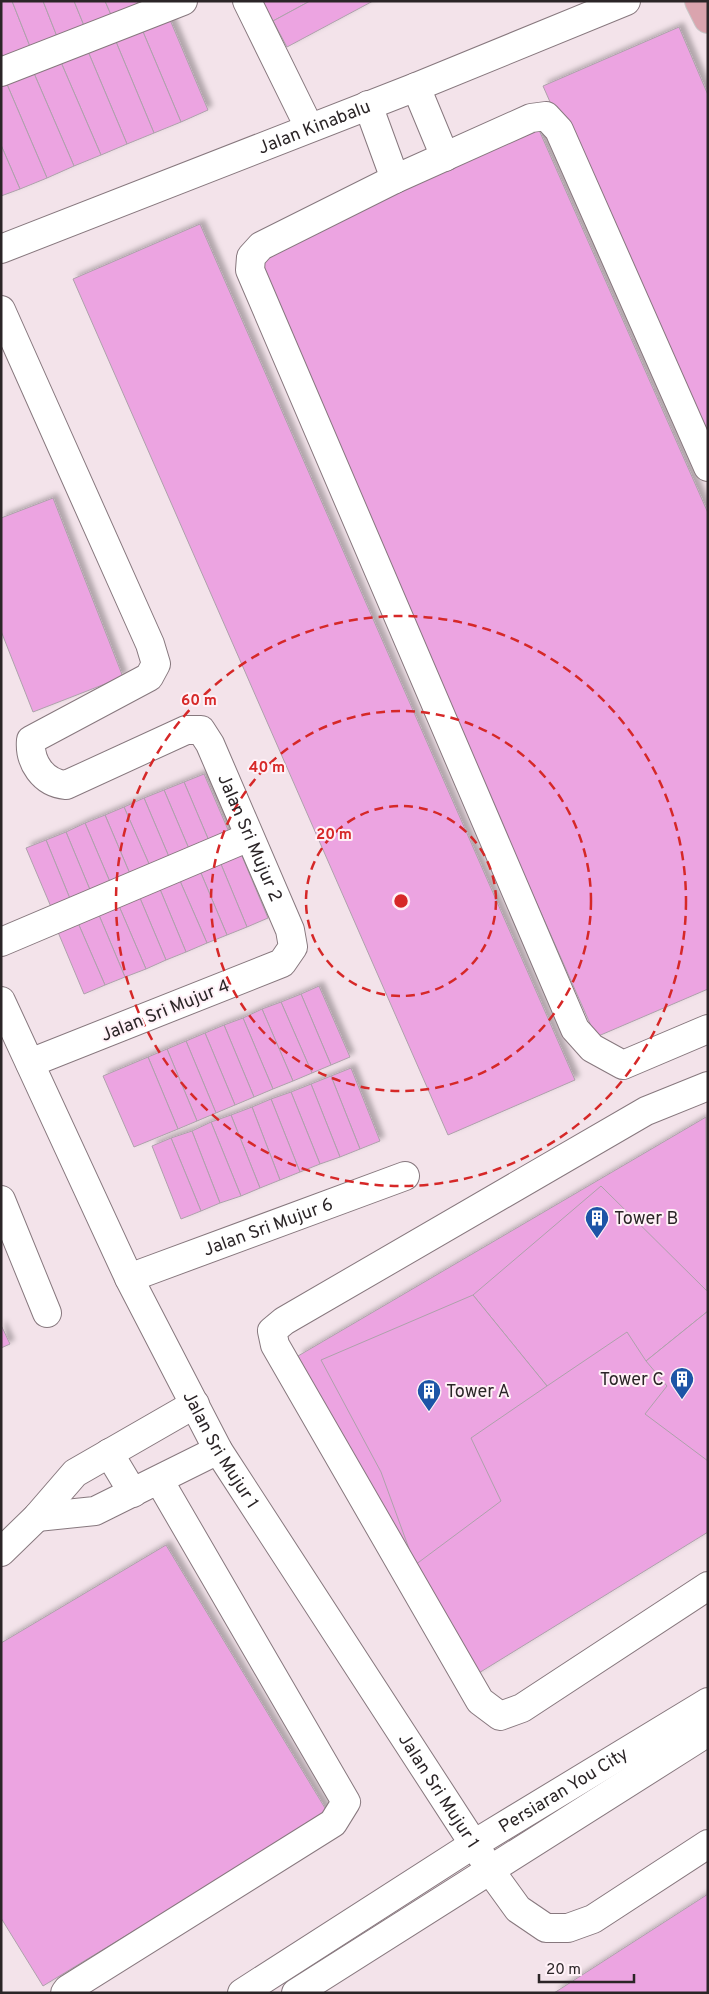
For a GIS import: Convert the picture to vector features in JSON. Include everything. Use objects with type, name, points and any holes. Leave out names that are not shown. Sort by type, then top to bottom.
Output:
[{"type":"main road","points":[[700,1],[708,19]]},
{"type":"street","points":[[1,72],[183,1]]},
{"type":"street","points":[[247,1],[310,127]]},
{"type":"street","name":"Jalan Kinabalu","points":[[1,249],[416,87],[624,2]]},
{"type":"street","points":[[416,87],[445,157]]},
{"type":"street","points":[[368,105],[395,179]]},
{"type":"street","points":[[708,467],[559,130],[546,116],[530,118],[395,179],[260,246],[251,256],[250,270],[575,1029],[592,1048],[623,1065],[708,1028]]},
{"type":"street","name":"Jalan Sri Mujur 2","points":[[1,310],[150,644],[156,664],[149,678],[31,740],[30,751],[42,775],[55,784],[66,785],[186,730],[201,730],[210,744],[290,930],[293,948]]},
{"type":"street","points":[[1,942],[249,837]]},
{"type":"street","name":"Jalan Sri Mujur 4","points":[[30,1063],[282,963],[293,948]]},
{"type":"street","name":"Jalan Sri Mujur 1","points":[[1,1001],[129,1278],[218,1450],[518,1909],[546,1928],[568,1928],[593,1920],[708,1844]]},
{"type":"street","points":[[708,1086],[646,1111],[284,1321],[272,1331],[275,1346],[480,1702],[500,1716],[522,1708],[708,1586]]},
{"type":"street","name":"Jalan Sri Mujur 6","points":[[129,1278],[405,1176]]},
{"type":"street","points":[[1,1200],[47,1313]]},
{"type":"street","points":[[1,1552],[37,1517],[75,1473],[195,1404]]},
{"type":"street","points":[[37,1517],[94,1511],[218,1450]]},
{"type":"street","points":[[110,1453],[132,1493]]},
{"type":"street","points":[[65,1993],[68,1989],[333,1823],[346,1802],[159,1480]]},
{"type":"street","name":"Persiaran You City","points":[[242,1993],[474,1844],[708,1702]]},
{"type":"street","name":"Persiaran You City","points":[[296,1993],[708,1732]]},
{"type":"building","points":[[1,1],[12,1],[31,49],[4,60],[1,52]]},
{"type":"building","points":[[12,1],[43,1],[58,39],[31,49]]},
{"type":"building","points":[[43,1],[74,1],[85,28],[58,39]]},
{"type":"building","points":[[74,1],[105,1],[112,17],[85,28]]},
{"type":"building","points":[[105,1],[137,1],[139,6],[112,17]]},
{"type":"building","points":[[262,1],[310,1],[273,21]]},
{"type":"building","points":[[310,1],[373,1],[287,47],[273,21]]},
{"type":"building","points":[[168,15],[208,110],[181,122],[141,27]]},
{"type":"building","points":[[141,27],[181,122],[154,133],[114,37]]},
{"type":"building","points":[[679,27],[708,95],[708,461],[543,86]]},
{"type":"building","points":[[114,37],[154,133],[127,144],[87,49]]},
{"type":"building","points":[[87,49],[127,144],[101,155],[60,60]]},
{"type":"building","points":[[60,60],[101,155],[74,166],[33,71]]},
{"type":"building","points":[[33,71],[74,166],[47,178],[6,82]]},
{"type":"building","points":[[6,82],[47,178],[20,189],[1,145],[1,84]]},
{"type":"building","points":[[539,130],[708,513],[708,989],[596,1037],[250,256]]},
{"type":"building","points":[[1,145],[20,189],[1,196]]},
{"type":"building","points":[[200,224],[575,1080],[448,1135],[73,279]]},
{"type":"building","points":[[53,498],[123,677],[33,712],[1,631],[1,518]]},
{"type":"building","points":[[204,774],[232,839],[212,848],[184,782]]},
{"type":"building","points":[[184,782],[212,848],[192,856],[164,790]]},
{"type":"building","points":[[164,790],[192,856],[172,864],[144,798]]},
{"type":"building","points":[[144,798],[172,864],[153,873],[124,807]]},
{"type":"building","points":[[124,807],[153,873],[133,881],[105,815]]},
{"type":"building","points":[[105,815],[133,881],[113,889],[85,823]]},
{"type":"building","points":[[85,823],[113,889],[93,897],[66,832]]},
{"type":"building","points":[[66,832],[93,897],[73,906],[46,840]]},
{"type":"building","points":[[46,840],[73,906],[54,914],[26,848]]},
{"type":"building","points":[[239,849],[268,918],[247,927],[218,857]]},
{"type":"building","points":[[218,857],[247,927],[227,935],[198,866]]},
{"type":"building","points":[[198,866],[227,935],[207,943],[177,874]]},
{"type":"building","points":[[177,874],[207,943],[186,952],[157,882]]},
{"type":"building","points":[[157,882],[186,952],[166,960],[137,891]]},
{"type":"building","points":[[137,891],[166,960],[146,969],[116,899]]},
{"type":"building","points":[[116,899],[146,969],[125,977],[96,908]]},
{"type":"building","points":[[96,908],[125,977],[105,985],[75,916]]},
{"type":"building","points":[[75,916],[105,985],[84,994],[55,925]]},
{"type":"building","points":[[319,986],[350,1057],[331,1065],[301,994]]},
{"type":"building","points":[[301,994],[331,1065],[312,1073],[281,1002]]},
{"type":"building","points":[[281,1002],[312,1073],[293,1081],[262,1009]]},
{"type":"building","points":[[262,1009],[293,1081],[273,1089],[243,1018]]},
{"type":"building","points":[[243,1018],[273,1089],[254,1097],[224,1025]]},
{"type":"building","points":[[224,1025],[254,1097],[235,1105],[205,1033]]},
{"type":"building","points":[[205,1033],[235,1105],[216,1113],[186,1041]]},
{"type":"building","points":[[186,1041],[216,1113],[197,1121],[167,1049]]},
{"type":"building","points":[[167,1049],[197,1121],[178,1129],[148,1057]]},
{"type":"building","points":[[148,1057],[178,1129],[134,1147],[103,1076]]},
{"type":"building","points":[[351,1068],[380,1141],[360,1149],[331,1076]]},
{"type":"building","points":[[331,1076],[360,1149],[340,1157],[311,1084]]},
{"type":"building","points":[[311,1084],[340,1157],[320,1164],[291,1092]]},
{"type":"building","points":[[291,1092],[320,1164],[300,1172],[271,1099]]},
{"type":"building","points":[[271,1099],[300,1172],[280,1180],[252,1107]]},
{"type":"building","points":[[252,1107],[280,1180],[260,1188],[231,1115]]},
{"type":"building","points":[[231,1115],[260,1188],[241,1196],[211,1122]]},
{"type":"building","points":[[706,1117],[708,1532],[474,1676],[298,1356]]},
{"type":"building","points":[[211,1122],[241,1196],[220,1203],[192,1131]]},
{"type":"building","points":[[192,1131],[220,1203],[201,1211],[171,1138]]},
{"type":"building","points":[[171,1138],[201,1211],[181,1219],[152,1146]]},
{"type":"building","name":"Tower B","points":[[601,1186],[708,1292],[708,1311],[646,1361],[627,1332],[547,1386],[473,1295]]},
{"type":"building","name":"Tower A","points":[[473,1295],[547,1386],[471,1438],[501,1501],[415,1565],[381,1472],[321,1360]]},
{"type":"building","name":"Tower C","points":[[708,1311],[708,1461],[645,1414],[667,1386],[646,1361]]},
{"type":"building","points":[[1,1325],[10,1344],[1,1348]]},
{"type":"building","points":[[166,1545],[328,1813],[43,1986],[1,1918],[1,1643]]},
{"type":"building","points":[[708,1894],[708,1993],[554,1993]]},
{"type":"place","name":"Tower B","points":[[597,1239]]},
{"type":"place","name":"Tower C","points":[[682,1400]]},
{"type":"place","name":"Tower A","points":[[429,1412]]}]
